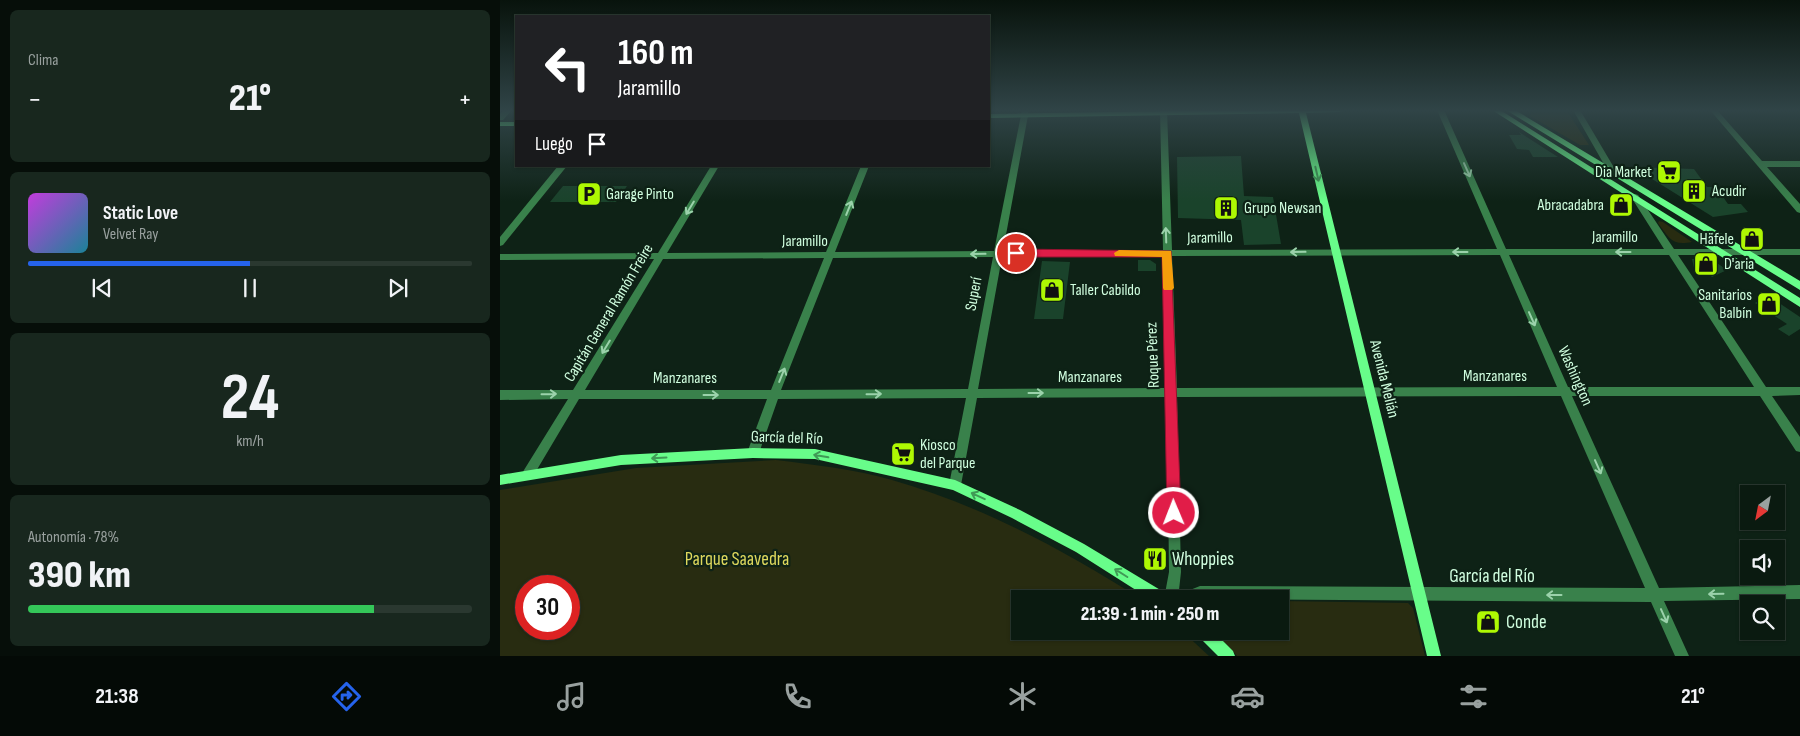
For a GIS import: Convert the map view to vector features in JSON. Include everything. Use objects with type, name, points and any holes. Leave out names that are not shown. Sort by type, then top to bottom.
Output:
[{"type":"street","name":"Superí","points":[[955,485],[1020,141]]},
{"type":"street","name":"Roque Pérez","points":[[1164,141],[1172,394],[1175,572],[1172,590]]},
{"type":"street","name":"Avenida Melián","points":[[1309,141],[1434,656]]},
{"type":"street","name":"Washington","points":[[1454,141],[1682,656]]},
{"type":"street","points":[[1545,141],[1723,252],[1800,303]]},
{"type":"street","points":[[1561,141],[1800,286]]},
{"type":"street","points":[[1594,141],[1612,171]]},
{"type":"street","points":[[1740,141],[1800,210]]},
{"type":"street","points":[[1761,164],[1800,164]]},
{"type":"street","points":[[500,243],[562,167]]},
{"type":"street","name":"Capitán General Ramón Freire","points":[[528,474],[714,167]]},
{"type":"street","points":[[753,454],[774,395],[865,167]]},
{"type":"street","points":[[1635,197],[1800,447]]},
{"type":"street","name":"Jaramillo","points":[[500,257],[830,256],[999,253],[1800,252]]},
{"type":"street","name":"Manzanares","points":[[500,395],[1800,391]]},
{"type":"street","name":"García del Río","points":[[500,480],[621,460],[753,454],[816,454],[955,485],[1016,514],[1080,548],[1148,590]]},
{"type":"street","name":"García del Río","points":[[1289,593],[1655,595],[1800,592]]},
{"type":"street","points":[[1211,640],[1228,656]]},
{"type":"green space","points":[[1572,141],[1586,141],[1589,145],[1580,145]]},
{"type":"green space","points":[[1659,221],[1692,242],[1675,242],[1665,233],[1658,223]]},
{"type":"green space","name":"Parque Saavedra","points":[[776,460],[864,473],[925,490],[1021,530],[1126,590],[1011,590],[1011,640],[1192,640],[1209,656],[500,656],[500,490],[636,468]]},
{"type":"green space","points":[[1289,601],[1408,603],[1413,608],[1425,656],[1237,656],[1222,640],[1289,640]]},
{"type":"building","points":[[1512,141],[1532,141],[1558,157],[1533,157],[1529,150],[1517,149]]},
{"type":"building","name":"Grupo Newsan","points":[[1241,156],[1244,196],[1273,197],[1281,244],[1244,245],[1241,220],[1178,218],[1177,157]]},
{"type":"building","points":[[1633,167],[1694,169],[1707,187],[1716,187],[1728,204],[1741,204],[1748,212],[1713,217]]},
{"type":"building","name":"Garage Pinto","points":[[563,186],[627,186],[616,202],[550,202]]},
{"type":"building","name":"D'aria","points":[[1706,258],[1727,270],[1712,277],[1704,269],[1694,268],[1692,259]]},
{"type":"building","points":[[1138,260],[1150,260],[1156,264],[1156,271],[1138,271]]},
{"type":"building","name":"Taller Cabildo","points":[[1042,261],[1070,262],[1063,319],[1034,319]]},
{"type":"building","points":[[1767,295],[1800,317],[1800,329],[1789,336],[1778,329],[1787,324],[1755,303]]},
{"type":"slow traffic","points":[[1119,253],[1167,254],[1168,288]]},
{"type":"place","name":"Dia Market","points":[[1669,172]]},
{"type":"place","name":"Acudir","points":[[1694,191]]},
{"type":"place","name":"Garage Pinto","points":[[589,194]]},
{"type":"place","name":"Abracadabra","points":[[1621,205]]},
{"type":"place","name":"Grupo Newsan","points":[[1226,208]]},
{"type":"place","name":"Häfele","points":[[1752,239]]},
{"type":"place","name":"D'aria","points":[[1706,264]]},
{"type":"place","name":"Taller Cabildo","points":[[1052,290]]},
{"type":"place","name":"Sanitarios Balbín","points":[[1769,304]]},
{"type":"place","name":"Kiosco del Parque","points":[[903,454]]},
{"type":"place","name":"Whoppies","points":[[1155,559]]},
{"type":"place","name":"Conde","points":[[1488,622]]},
{"type":"route","points":[[1016,253],[1167,254],[1174,513]]}]
